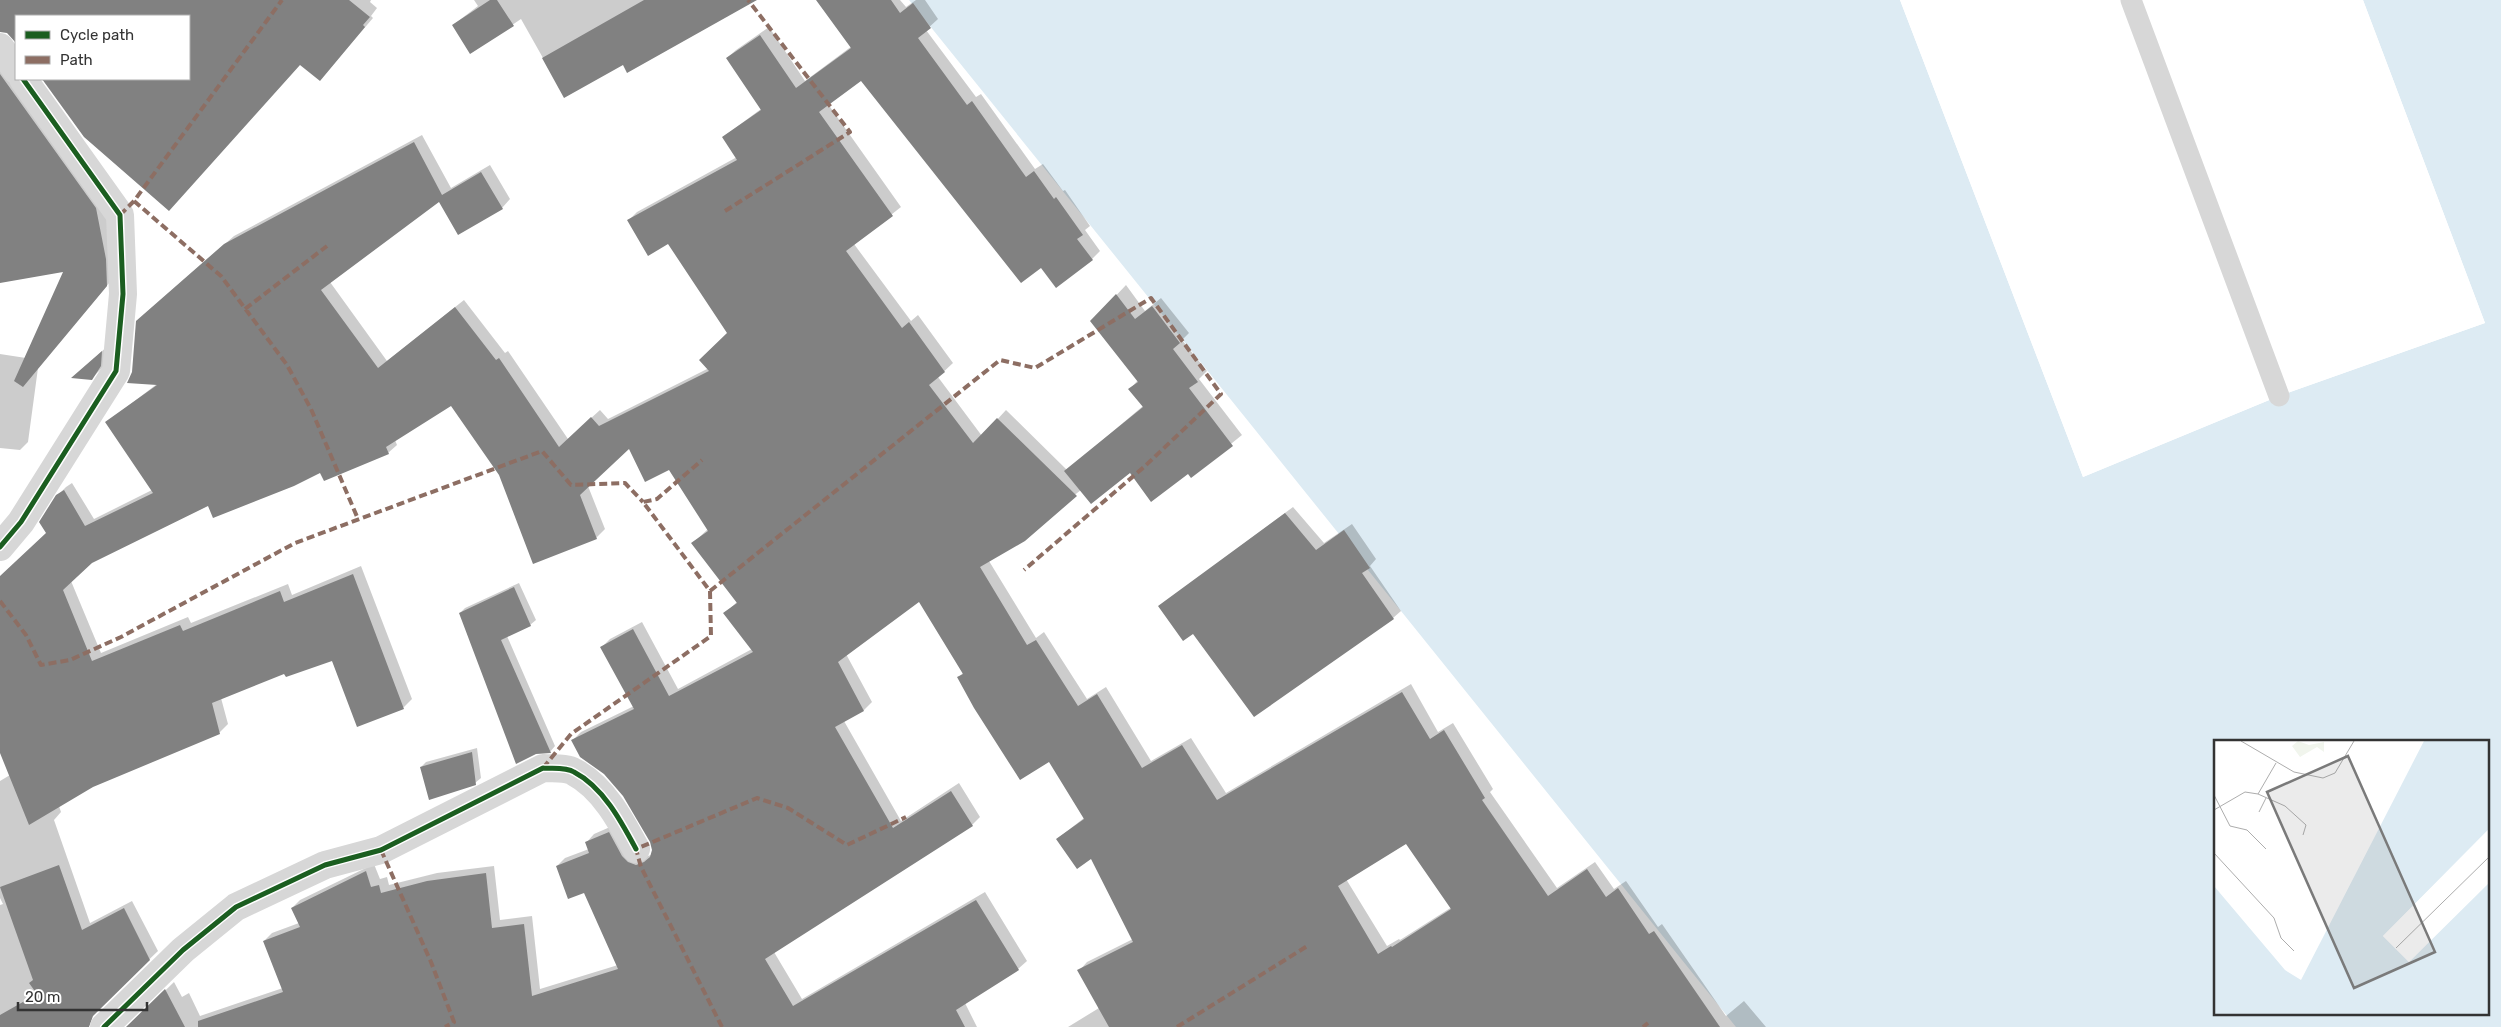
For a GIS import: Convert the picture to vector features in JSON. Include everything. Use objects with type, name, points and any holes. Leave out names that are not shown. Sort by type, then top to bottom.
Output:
[{"type":"street","points":[[0,47],[15,69]]},
{"type":"street","points":[[0,547],[21,522],[116,371],[123,294],[120,215],[24,80]]},
{"type":"street","points":[[104,1027],[183,950],[236,907],[325,865],[381,850],[543,768],[572,770],[596,787],[636,849]]},
{"type":"lane","points":[[2131,0],[2279,396]]},
{"type":"shaded area","points":[[909,0],[1900,0],[2083,477],[2279,396],[2485,323],[2363,0],[2501,0],[2501,1027],[1736,1027]]},
{"type":"pier","points":[[1900,0],[1902,0],[2085,474],[2278,394],[2482,322],[2361,0],[2363,0],[2485,323],[2279,396],[2083,477]]},
{"type":"building","points":[[0,0],[349,0],[370,17],[363,25],[365,27],[320,81],[300,65],[169,211],[84,137],[43,80],[190,80],[190,15],[15,15],[15,42],[7,33],[0,32]]},
{"type":"building","points":[[490,0],[497,0],[514,26],[470,54],[452,25]]},
{"type":"building","points":[[644,0],[757,0],[627,73],[623,65],[564,98],[542,58]]},
{"type":"building","points":[[816,0],[891,0],[900,13],[913,3],[931,28],[918,38],[967,105],[972,101],[1026,177],[1034,171],[1054,199],[1056,197],[1083,235],[1077,239],[1093,260],[1056,288],[1041,268],[1021,283],[861,81],[819,112],[893,216],[846,251],[902,328],[909,322],[945,372],[929,385],[973,443],[997,418],[1077,496],[1025,541],[980,567],[1027,645],[1036,640],[1078,706],[1097,694],[1142,768],[1182,745],[1217,800],[1402,692],[1430,739],[1444,730],[1485,798],[1482,800],[1548,896],[1587,869],[1606,897],[1618,888],[1649,934],[1654,931],[1720,1027],[1109,1027],[1077,970],[1133,942],[1091,859],[1077,869],[1056,839],[1084,819],[1049,762],[1020,780],[974,708],[957,677],[963,674],[919,602],[838,662],[864,711],[835,727],[893,828],[951,791],[973,826],[765,959],[793,1006],[976,900],[1019,970],[956,1010],[965,1027],[198,1027],[198,1021],[283,992],[263,941],[300,927],[291,908],[366,871],[371,887],[379,885],[381,893],[427,881],[486,873],[492,928],[524,924],[532,996],[618,969],[584,893],[568,899],[556,866],[589,853],[585,842],[609,832],[622,856],[628,862],[636,865],[644,862],[650,857],[652,850],[650,842],[623,796],[604,774],[580,757],[571,740],[634,709],[600,647],[633,629],[669,696],[753,652],[723,613],[737,603],[691,543],[708,531],[669,470],[645,482],[629,449],[580,495],[597,539],[533,564],[499,475],[451,406],[386,447],[389,454],[324,481],[320,473],[294,486],[213,518],[208,506],[92,563],[63,590],[92,661],[180,625],[183,631],[280,591],[284,602],[353,574],[404,709],[357,727],[332,661],[286,677],[284,674],[212,703],[220,734],[93,787],[29,825],[0,753],[0,576],[46,533],[39,522],[56,495],[64,490],[85,526],[153,493],[105,422],[157,385],[127,383],[132,372],[136,321],[224,244],[414,142],[442,195],[481,172],[503,209],[458,235],[439,202],[321,290],[378,368],[455,307],[496,360],[499,358],[559,447],[591,417],[599,426],[709,371],[699,360],[727,333],[668,244],[648,256],[627,220],[737,160],[722,137],[761,110],[726,58],[760,35],[796,88],[851,48]],"holes":[[[1406,844],[1451,909],[1378,954],[1338,886]]]},
{"type":"building","points":[[0,74],[96,208],[106,259],[107,286],[23,387],[14,381],[63,272],[0,283]]},
{"type":"building","points":[[1116,294],[1135,319],[1152,306],[1180,343],[1173,349],[1198,382],[1189,388],[1233,446],[1191,478],[1188,474],[1151,502],[1130,473],[1091,504],[1064,471],[1143,407],[1128,389],[1138,382],[1090,321]]},
{"type":"building","points":[[102,351],[101,366],[92,380],[71,378]]},
{"type":"building","points":[[1285,513],[1316,550],[1344,530],[1370,568],[1362,573],[1394,619],[1254,717],[1193,634],[1183,641],[1158,606]]},
{"type":"building","points":[[514,587],[531,626],[501,640],[551,753],[536,754],[516,764],[459,613]]},
{"type":"building","points":[[472,752],[476,785],[429,800],[420,767]]},
{"type":"building","points":[[59,865],[82,930],[124,908],[150,960],[93,1016],[89,1027],[0,1027],[0,1015],[37,994],[29,983],[33,980],[0,887]]},
{"type":"building","points":[[165,989],[185,1027],[126,1027]]},
{"type":"marked path","points":[[120,215],[134,201],[282,0]]},
{"type":"marked path","points":[[725,211],[850,132],[748,0]]},
{"type":"marked path","points":[[134,201],[221,276],[287,365],[311,409],[358,519]]},
{"type":"marked path","points":[[245,309],[327,246]]},
{"type":"marked path","points":[[710,591],[1000,360],[1035,368],[1151,298],[1221,394],[1144,467],[1024,570]]},
{"type":"marked path","points":[[0,601],[26,635],[41,665],[70,660],[121,637],[295,543],[542,451],[571,485],[625,483],[643,502]]},
{"type":"marked path","points":[[543,768],[571,734],[711,636],[710,591],[643,502],[657,499],[702,460]]},
{"type":"marked path","points":[[722,1027],[641,867],[636,849],[757,798],[788,808],[847,845],[906,817]]},
{"type":"marked path","points":[[381,850],[431,962],[454,1022],[445,1027]]},
{"type":"marked path","points":[[1177,1027],[1309,945]]},
{"type":"marked path","points":[[1643,1027],[1648,1023]]},
{"type":"cycle path","points":[[0,547],[21,522],[116,371],[123,294],[120,215],[24,80]]},
{"type":"cycle path","points":[[104,1027],[183,950],[236,907],[325,865],[381,850],[543,768],[571,770],[594,786],[610,806],[636,849]]}]
